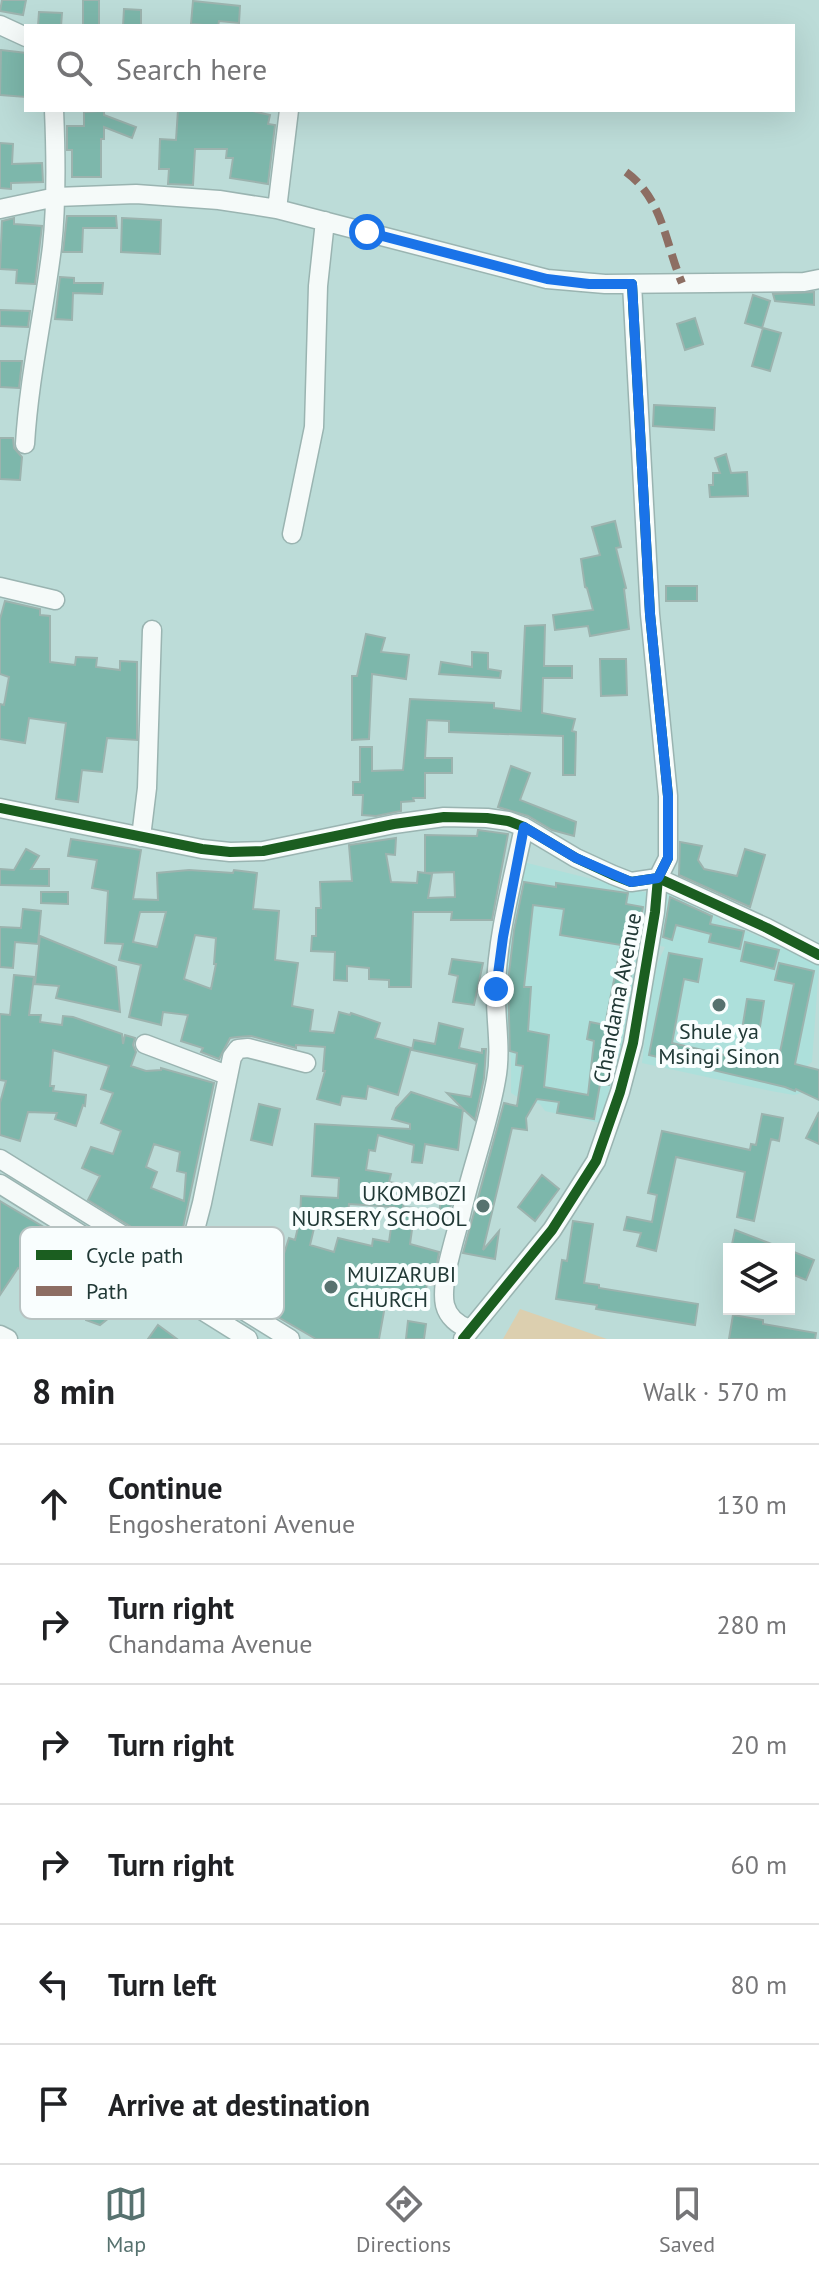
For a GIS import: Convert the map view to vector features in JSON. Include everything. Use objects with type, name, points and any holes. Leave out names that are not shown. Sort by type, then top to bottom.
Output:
[{"type":"street","points":[[0,25],[24,36]]},
{"type":"street","points":[[25,444],[31,369],[48,277],[56,197],[54,112]]},
{"type":"street","points":[[277,209],[289,112]]},
{"type":"street","points":[[0,209],[56,197],[162,195],[277,209],[523,274],[573,282],[804,282],[819,279]]},
{"type":"street","points":[[292,534],[314,427],[318,286],[325,221]]},
{"type":"street","name":"Chandama Avenue","points":[[466,1334],[552,1230],[596,1161],[633,1043],[658,878],[668,858],[668,796],[650,614],[632,284]]},
{"type":"street","points":[[0,587],[55,600]]},
{"type":"street","points":[[141,837],[147,788],[152,630]]},
{"type":"street","points":[[0,808],[230,852],[263,851],[444,817],[508,821],[576,858],[631,882],[658,878],[819,955]]},
{"type":"street","points":[[466,1334],[451,1317],[445,1303],[446,1285],[462,1208],[497,1079],[500,1038],[496,989],[524,827]]},
{"type":"street","points":[[145,1044],[227,1075]]},
{"type":"street","points":[[196,1227],[227,1075],[238,1049],[248,1048],[306,1063]]},
{"type":"street","points":[[0,1159],[111,1227]]},
{"type":"street","points":[[0,1184],[69,1227]]},
{"type":"street","points":[[216,1319],[248,1339]]},
{"type":"street","points":[[258,1319],[290,1339]]},
{"type":"street","points":[[0,1335],[8,1339]]},
{"type":"shaded area","points":[[523,862],[649,893],[635,998],[600,1123],[545,1111],[540,1104],[511,1093],[511,1059],[508,1037],[504,1031],[500,978]]},
{"type":"shaded area","points":[[668,887],[700,901],[721,920],[819,966],[812,1062],[807,1066],[805,1092],[794,1095],[771,1091],[642,1063],[649,1003],[658,962],[665,947],[654,944]]},
{"type":"shaded area","points":[[520,1309],[604,1338],[607,1339],[503,1339]]},
{"type":"building","points":[[2,0],[26,0],[23,15],[0,11]]},
{"type":"building","points":[[83,0],[99,0],[99,24],[83,24]]},
{"type":"building","points":[[193,1],[240,6],[239,23],[219,21],[218,24],[191,24]]},
{"type":"building","points":[[124,9],[141,10],[141,24],[123,24]]},
{"type":"building","points":[[39,12],[62,13],[61,24],[38,24]]},
{"type":"building","points":[[1,50],[24,53],[24,97],[0,95]]},
{"type":"building","points":[[84,112],[104,112],[104,115],[136,127],[132,138],[104,127],[101,177],[72,177],[72,150],[67,150],[67,126],[84,126]]},
{"type":"building","points":[[178,112],[257,112],[270,115],[268,124],[275,125],[268,184],[230,178],[233,158],[226,158],[227,149],[195,149],[193,185],[168,184],[169,169],[159,169],[160,139],[176,140]]},
{"type":"building","points":[[0,143],[13,144],[12,164],[42,163],[43,182],[11,183],[11,189],[0,188]]},
{"type":"building","points":[[67,216],[116,216],[117,228],[83,228],[82,252],[63,252]]},
{"type":"building","points":[[14,218],[14,224],[42,226],[35,284],[16,283],[17,270],[0,269],[2,221]]},
{"type":"building","points":[[122,218],[161,220],[160,254],[121,252]]},
{"type":"building","points":[[60,277],[74,278],[74,283],[103,283],[102,294],[73,293],[72,320],[55,319]]},
{"type":"building","points":[[814,292],[814,305],[775,301],[773,294]]},
{"type":"building","points":[[753,295],[770,301],[762,328],[745,323]]},
{"type":"building","points":[[0,310],[30,311],[28,327],[0,326]]},
{"type":"building","points":[[695,318],[703,344],[685,350],[677,324]]},
{"type":"building","points":[[763,328],[781,333],[770,371],[752,366]]},
{"type":"building","points":[[0,361],[22,361],[19,388],[0,387]]},
{"type":"building","points":[[654,405],[715,408],[714,430],[653,426]]},
{"type":"building","points":[[0,438],[13,438],[14,448],[22,457],[20,480],[0,479]]},
{"type":"building","points":[[726,454],[731,473],[747,472],[748,496],[710,497],[709,485],[713,485],[713,473],[720,473],[715,458]]},
{"type":"building","points":[[615,521],[621,547],[616,548],[626,588],[629,629],[590,636],[588,626],[555,630],[553,615],[593,610],[585,587],[581,559],[600,555],[592,527]]},
{"type":"building","points":[[666,586],[697,586],[697,601],[666,601]]},
{"type":"building","points":[[5,601],[40,609],[40,615],[50,616],[50,662],[75,665],[76,657],[97,658],[96,667],[120,670],[120,661],[137,662],[137,740],[107,738],[102,772],[82,770],[78,802],[56,799],[66,723],[29,718],[25,743],[0,739],[0,704],[4,705],[9,677],[0,674],[0,619]]},
{"type":"building","points":[[545,625],[544,666],[572,666],[572,678],[543,678],[542,713],[575,719],[572,731],[576,732],[575,775],[563,775],[563,736],[449,732],[449,721],[427,720],[425,758],[452,758],[452,773],[425,773],[425,798],[401,802],[401,811],[376,816],[362,815],[363,795],[353,795],[353,782],[360,782],[360,747],[372,747],[372,771],[403,770],[410,699],[494,703],[494,708],[521,711],[525,626]]},
{"type":"building","points":[[366,634],[385,638],[381,652],[409,655],[406,679],[372,674],[369,739],[352,740],[352,676],[357,676]]},
{"type":"building","points":[[472,652],[488,653],[488,669],[501,671],[500,678],[439,674],[441,662],[472,667]]},
{"type":"building","points":[[600,659],[626,659],[627,695],[601,696]]},
{"type":"building","points":[[511,766],[530,773],[520,800],[576,822],[574,836],[498,807]]},
{"type":"building","points":[[478,830],[508,834],[492,920],[451,920],[452,912],[413,912],[411,987],[389,987],[389,980],[369,979],[369,968],[347,966],[347,981],[334,980],[335,952],[311,951],[312,936],[316,936],[316,908],[321,908],[320,882],[352,881],[349,845],[396,838],[395,855],[386,854],[391,882],[417,883],[418,872],[425,873],[425,835],[477,836]],"holes":[[[454,872],[455,897],[428,898],[432,874],[425,873]]]},
{"type":"building","points":[[71,839],[141,850],[133,899],[158,900],[157,873],[189,870],[233,873],[234,870],[257,873],[253,909],[279,911],[275,960],[298,963],[292,1006],[313,1010],[310,1031],[334,1033],[339,1012],[351,1013],[380,1023],[375,1038],[411,1048],[398,1095],[368,1086],[366,1099],[342,1096],[340,1105],[317,1099],[325,1071],[325,1047],[296,1045],[296,1048],[251,1036],[237,1037],[230,1038],[219,1059],[201,1052],[203,1048],[181,1041],[188,1015],[163,1012],[161,1025],[129,1017],[141,965],[119,960],[123,944],[105,943],[108,891],[92,888],[97,860],[68,856]],"holes":[[[140,912],[166,912],[157,947],[133,942]],[[195,935],[216,938],[216,964],[211,989],[184,979]]]},
{"type":"building","points":[[680,842],[702,846],[698,860],[704,869],[737,876],[745,849],[765,855],[750,907],[679,875]]},
{"type":"building","points":[[26,849],[39,856],[31,869],[49,869],[49,886],[0,885],[0,869],[14,870]]},
{"type":"building","points":[[524,882],[628,893],[626,904],[643,907],[618,1045],[614,1045],[609,1085],[600,1084],[594,1119],[557,1113],[559,1102],[537,1099],[526,1118],[527,1130],[512,1128],[483,1250],[499,1231],[495,1259],[463,1253],[504,1103],[517,1106],[523,1066],[516,1065],[517,1053],[510,1051],[508,982]],"holes":[[[533,905],[564,909],[560,935],[621,945],[605,1025],[590,1022],[587,1039],[594,1041],[588,1095],[544,1087],[549,1035],[528,1031],[531,987],[524,987]]]},
{"type":"building","points":[[41,892],[68,892],[68,904],[41,903]]},
{"type":"building","points":[[670,897],[712,916],[710,924],[744,931],[740,949],[709,942],[711,934],[676,925],[672,940],[663,937]]},
{"type":"building","points":[[23,909],[41,911],[38,944],[15,942],[13,968],[0,967],[0,927],[21,928]]},
{"type":"building","points":[[40,936],[116,967],[120,1012],[56,998],[59,986],[35,984]]},
{"type":"building","points":[[745,942],[779,950],[774,969],[741,961]]},
{"type":"building","points":[[669,953],[702,959],[698,982],[684,979],[672,1043],[777,1067],[794,984],[775,980],[779,963],[814,971],[795,1064],[819,1070],[819,1100],[796,1089],[649,1055]]},
{"type":"building","points":[[452,959],[483,963],[474,1005],[453,1002],[458,976],[449,974]]},
{"type":"building","points":[[14,975],[34,977],[29,1015],[41,1015],[40,1022],[62,1025],[63,1016],[73,1017],[122,1034],[123,1044],[125,1035],[135,1038],[133,1045],[136,1052],[131,1066],[146,1071],[161,1068],[214,1083],[183,1227],[131,1227],[88,1200],[100,1176],[82,1168],[91,1147],[113,1154],[121,1131],[101,1123],[113,1093],[101,1089],[109,1066],[53,1050],[50,1086],[54,1086],[53,1091],[86,1095],[85,1106],[76,1126],[55,1119],[57,1113],[28,1112],[20,1141],[0,1135],[0,1103],[6,1081],[0,1080],[0,1014],[10,1015]],"holes":[[[154,1144],[180,1152],[177,1171],[186,1173],[184,1201],[151,1188],[157,1172],[146,1167]]]},
{"type":"building","points":[[747,999],[764,1001],[759,1033],[742,1030]]},
{"type":"building","points":[[439,1023],[463,1029],[459,1048],[482,1053],[482,1049],[486,1049],[484,1078],[475,1120],[447,1093],[471,1097],[477,1064],[412,1050],[414,1040],[435,1044]]},
{"type":"building","points":[[411,1092],[463,1109],[458,1150],[425,1144],[422,1163],[412,1162],[414,1145],[378,1135],[375,1151],[369,1150],[366,1170],[391,1174],[389,1182],[407,1185],[403,1207],[415,1208],[410,1244],[439,1252],[433,1285],[427,1284],[424,1298],[388,1289],[379,1339],[316,1339],[282,1319],[284,1319],[284,1254],[289,1238],[295,1240],[301,1196],[338,1198],[339,1178],[312,1176],[315,1124],[410,1129],[410,1124],[392,1119],[396,1108]],"holes":[[[349,1204],[394,1207],[389,1242],[373,1239],[372,1246],[338,1238],[334,1252],[310,1245],[315,1224],[346,1228]]]},
{"type":"building","points":[[259,1104],[280,1109],[272,1145],[251,1140]]},
{"type":"building","points":[[819,1112],[819,1144],[806,1138]]},
{"type":"building","points":[[762,1114],[783,1118],[779,1141],[771,1139],[754,1221],[737,1217],[745,1172],[676,1157],[656,1251],[637,1246],[641,1233],[624,1230],[627,1217],[652,1222],[657,1195],[648,1193],[662,1131],[750,1150],[751,1144],[756,1145]]},
{"type":"building","points":[[542,1175],[559,1189],[535,1221],[518,1207]]},
{"type":"building","points":[[441,1193],[454,1194],[447,1219],[439,1219]]},
{"type":"building","points":[[0,1201],[44,1227],[20,1227],[20,1269],[0,1295]]},
{"type":"building","points":[[573,1221],[593,1224],[584,1283],[698,1304],[695,1325],[596,1309],[597,1305],[556,1299],[562,1260],[567,1261]]},
{"type":"building","points":[[735,1230],[769,1243],[732,1243]]},
{"type":"building","points":[[795,1252],[814,1260],[806,1280],[795,1275]]},
{"type":"building","points":[[733,1315],[763,1320],[763,1324],[816,1333],[815,1339],[729,1339]]},
{"type":"building","points":[[86,1319],[108,1319],[100,1325]]},
{"type":"building","points":[[408,1321],[426,1324],[424,1339],[406,1339]]},
{"type":"building","points":[[158,1325],[177,1339],[148,1339]]},
{"type":"marked path","points":[[626,172],[648,195],[655,208],[682,283]]},
{"type":"cycle path","points":[[463,1339],[552,1230],[596,1161],[633,1043],[658,878],[668,858],[668,796],[650,614],[632,284]]},
{"type":"cycle path","points":[[0,808],[230,852],[263,851],[444,817],[508,821],[613,875],[631,882],[658,878],[819,955]]},
{"type":"place","name":"Shule ya Msingi Sinon","points":[[719,1005]]},
{"type":"place","name":"UKOMBOZI NURSERY SCHOOL","points":[[483,1206]]},
{"type":"place","name":"MUIZARUBI CHURCH","points":[[331,1287]]},
{"type":"route","points":[[367,232],[547,279],[589,284],[632,284],[650,614],[668,796],[668,858],[658,878],[631,882],[576,858],[524,827],[496,989]]}]
